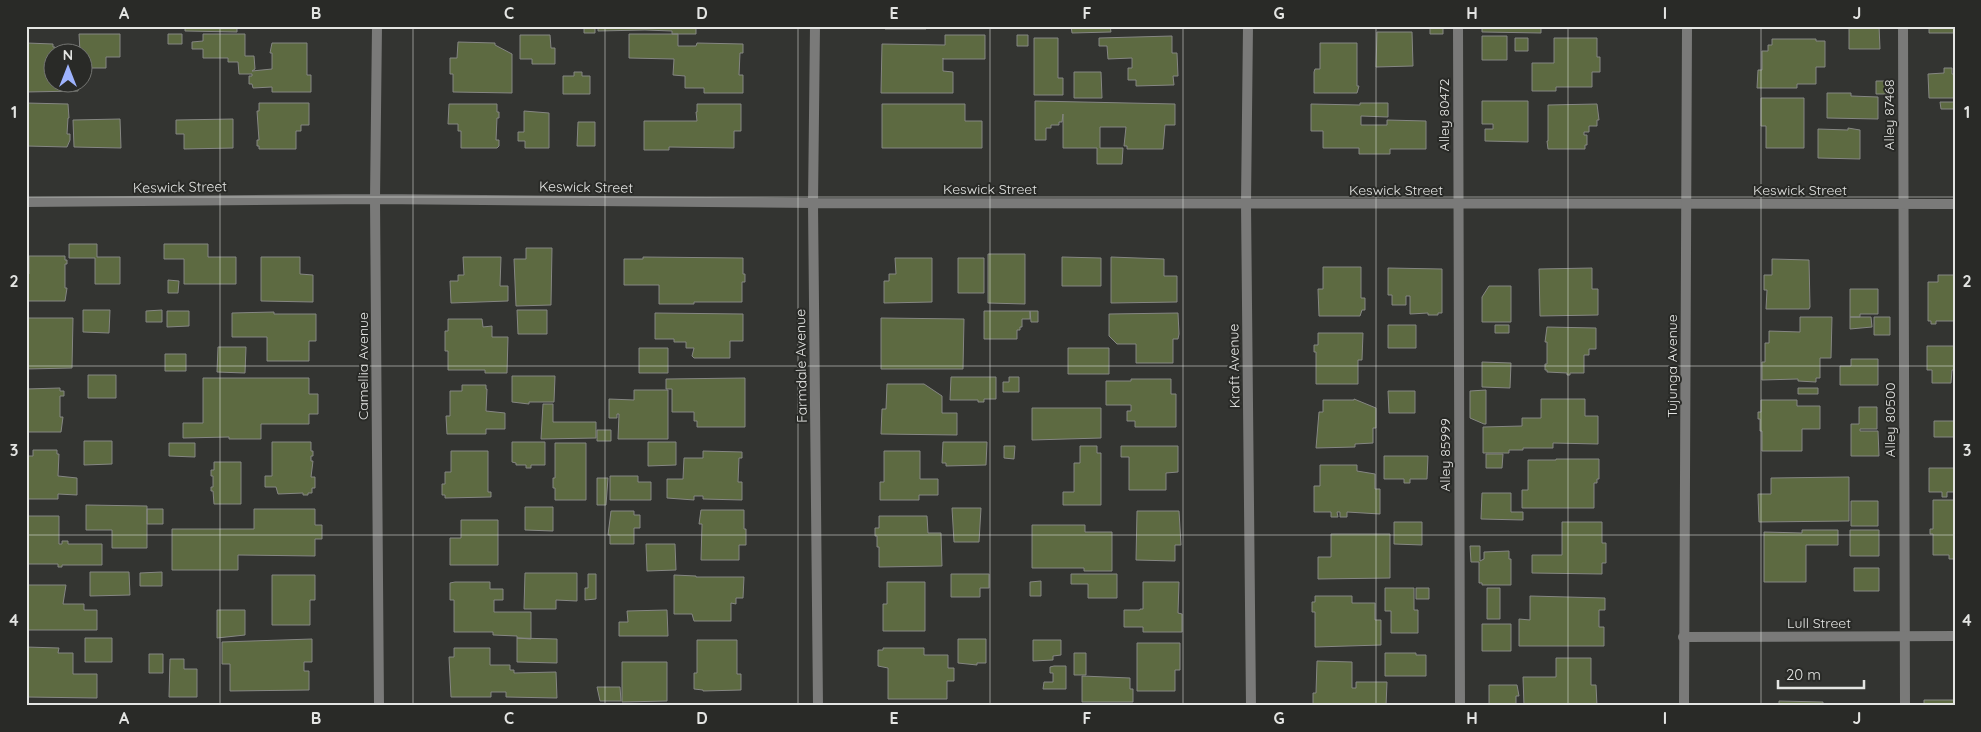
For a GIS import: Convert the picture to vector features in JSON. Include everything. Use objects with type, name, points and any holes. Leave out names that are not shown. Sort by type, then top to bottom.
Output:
[{"type":"street","name":"Camellia Avenue","points":[[377,26],[375,199],[379,706]]},
{"type":"street","name":"Farmdale Avenue","points":[[815,26],[813,203],[818,706]]},
{"type":"street","name":"Kraft Avenue","points":[[1248,26],[1246,203],[1251,706]]},
{"type":"street","name":"Alley 80472","points":[[1457,204],[1458,26]]},
{"type":"street","name":"Tujunga Avenue","points":[[1684,706],[1686,26]]},
{"type":"street","name":"Alley 87468","points":[[1903,26],[1903,204]]},
{"type":"street","name":"Keswick Street","points":[[26,202],[375,199],[813,203],[1955,204]]},
{"type":"street","name":"Alley 85999","points":[[1457,204],[1460,706]]},
{"type":"street","name":"Alley 80500","points":[[1903,204],[1905,706]]},
{"type":"street","name":"Lull Street","points":[[1683,637],[1955,636]]},
{"type":"building","points":[[185,26],[237,26],[237,32],[185,31]]},
{"type":"building","points":[[584,26],[595,26],[595,33],[584,33]]},
{"type":"building","points":[[598,26],[696,26],[696,34],[672,34],[672,31],[645,30],[598,31]]},
{"type":"building","points":[[885,26],[926,26],[926,29],[885,29]]},
{"type":"building","points":[[1071,26],[1110,26],[1111,32],[1072,33]]},
{"type":"building","points":[[1315,26],[1355,26],[1355,27],[1315,28]]},
{"type":"building","points":[[1430,26],[1443,26],[1443,34],[1430,34]]},
{"type":"building","points":[[1482,26],[1541,26],[1541,33],[1482,32]]},
{"type":"building","points":[[1849,26],[1879,26],[1880,49],[1849,49]]},
{"type":"building","points":[[1929,26],[1955,26],[1955,33],[1929,33]]},
{"type":"building","points":[[1377,32],[1412,32],[1413,66],[1376,67]]},
{"type":"building","points":[[79,34],[120,34],[120,57],[106,57],[106,68],[92,68],[92,42],[79,42]]},
{"type":"building","points":[[168,34],[182,34],[182,44],[168,44]]},
{"type":"building","points":[[203,34],[245,34],[245,56],[254,56],[255,69],[252,71],[272,69],[272,53],[270,53],[272,43],[307,43],[307,75],[311,75],[311,92],[272,92],[272,87],[253,88],[252,84],[249,84],[249,76],[252,76],[252,74],[239,74],[238,62],[228,62],[228,58],[203,58],[203,49],[192,49],[192,42],[203,41]]},
{"type":"building","points":[[629,34],[678,34],[678,46],[696,46],[697,43],[743,44],[743,53],[740,53],[739,75],[743,75],[743,93],[704,93],[704,88],[685,88],[685,76],[673,75],[674,59],[629,58]]},
{"type":"building","points":[[520,35],[550,35],[551,48],[555,48],[555,64],[532,64],[532,59],[520,59]]},
{"type":"building","points":[[945,35],[985,35],[985,59],[943,59],[943,71],[953,72],[953,93],[881,93],[882,44],[945,45]]},
{"type":"building","points":[[1017,35],[1028,35],[1028,46],[1017,46]]},
{"type":"building","points":[[1172,36],[1172,53],[1177,53],[1178,76],[1173,76],[1174,85],[1136,86],[1136,80],[1128,80],[1128,68],[1132,68],[1132,58],[1108,59],[1107,46],[1099,46],[1099,38]]},
{"type":"building","points":[[1482,36],[1507,36],[1507,60],[1482,60]]},
{"type":"building","points":[[1034,38],[1058,38],[1058,78],[1063,78],[1063,95],[1034,95]]},
{"type":"building","points":[[1515,38],[1528,38],[1528,51],[1515,51]]},
{"type":"building","points":[[1554,38],[1597,38],[1597,57],[1600,57],[1600,72],[1592,72],[1592,87],[1556,87],[1556,91],[1532,91],[1532,63],[1554,63]]},
{"type":"building","points":[[1772,39],[1816,39],[1816,41],[1825,41],[1825,67],[1816,67],[1816,84],[1797,84],[1797,88],[1757,88],[1758,70],[1762,70],[1762,51],[1768,51],[1768,45],[1772,45]]},
{"type":"building","points":[[458,42],[495,43],[495,45],[512,54],[512,93],[453,92],[453,74],[450,74],[450,58],[457,58]]},
{"type":"building","points":[[27,43],[42,44],[42,92],[26,92]]},
{"type":"building","points":[[1320,43],[1357,43],[1357,86],[1359,86],[1357,93],[1314,93],[1314,72],[1315,69],[1320,69]]},
{"type":"building","points":[[1944,68],[1952,68],[1952,74],[1955,74],[1955,98],[1929,98],[1928,74],[1944,73]]},
{"type":"building","points":[[574,72],[582,72],[582,76],[590,76],[590,94],[563,94],[563,76],[574,76]]},
{"type":"building","points":[[1074,72],[1101,72],[1102,98],[1074,98]]},
{"type":"building","points":[[1876,81],[1890,81],[1890,94],[1876,94]]},
{"type":"building","points":[[1827,93],[1851,93],[1851,96],[1878,97],[1878,119],[1827,118]]},
{"type":"building","points":[[1761,98],[1804,98],[1804,148],[1766,148],[1766,126],[1761,126]]},
{"type":"building","points":[[1035,101],[1175,104],[1175,125],[1165,125],[1163,149],[1127,149],[1127,146],[1124,146],[1126,127],[1100,127],[1100,148],[1123,148],[1122,164],[1097,164],[1097,148],[1063,148],[1063,114],[1062,122],[1059,122],[1059,125],[1051,125],[1051,128],[1046,128],[1046,140],[1035,140]]},
{"type":"building","points":[[1482,101],[1528,101],[1528,142],[1485,141],[1485,129],[1493,129],[1493,124],[1482,124]]},
{"type":"building","points":[[1940,102],[1954,102],[1954,109],[1941,109]]},
{"type":"building","points":[[26,103],[68,104],[67,134],[70,134],[70,140],[67,147],[26,146]]},
{"type":"building","points":[[259,103],[309,103],[309,125],[301,125],[301,131],[296,131],[296,149],[259,149],[259,146],[257,146],[257,140],[259,140],[257,111],[259,111]]},
{"type":"building","points":[[1360,103],[1388,103],[1388,117],[1361,116],[1361,125],[1387,125],[1387,120],[1426,121],[1426,149],[1390,149],[1390,154],[1359,154],[1359,148],[1323,148],[1323,131],[1311,131],[1311,104],[1360,105]]},
{"type":"building","points":[[449,104],[497,104],[499,118],[497,118],[496,140],[499,140],[499,146],[497,148],[461,148],[461,131],[458,131],[458,124],[448,124]]},
{"type":"building","points":[[697,104],[741,104],[741,131],[734,131],[734,148],[669,147],[669,150],[644,150],[644,121],[697,121]]},
{"type":"building","points":[[882,104],[965,104],[965,121],[982,121],[982,148],[882,148]]},
{"type":"building","points":[[1597,104],[1599,120],[1597,120],[1597,126],[1589,126],[1589,132],[1584,132],[1584,135],[1587,135],[1585,149],[1548,149],[1548,105]]},
{"type":"building","points":[[524,111],[549,113],[549,148],[525,148],[525,141],[518,141],[518,132],[524,132]]},
{"type":"building","points":[[120,119],[121,148],[74,147],[73,120]]},
{"type":"building","points":[[233,119],[233,148],[184,149],[184,134],[176,134],[176,120]]},
{"type":"building","points":[[578,122],[595,122],[595,146],[577,146]]},
{"type":"building","points":[[1848,128],[1860,130],[1860,159],[1818,158],[1818,129],[1848,130]]},
{"type":"building","points":[[69,244],[97,244],[97,257],[120,257],[120,284],[95,284],[95,258],[69,258]]},
{"type":"building","points":[[164,244],[208,244],[208,257],[236,257],[236,284],[184,284],[184,259],[164,259]]},
{"type":"building","points":[[526,248],[552,248],[551,305],[516,306],[514,259],[526,259]]},
{"type":"building","points":[[988,254],[1025,254],[1025,304],[988,303]]},
{"type":"building","points":[[29,256],[65,256],[67,264],[65,264],[65,288],[67,288],[65,301],[26,301],[26,274],[29,274]]},
{"type":"building","points":[[261,257],[300,257],[300,274],[313,275],[313,302],[261,301]]},
{"type":"building","points":[[463,257],[501,257],[500,286],[508,286],[508,301],[451,303],[450,281],[458,281],[458,275],[464,275]]},
{"type":"building","points":[[643,257],[743,258],[745,282],[742,282],[742,302],[659,304],[659,285],[624,285],[624,259],[643,259]]},
{"type":"building","points":[[1062,257],[1101,258],[1101,286],[1062,286]]},
{"type":"building","points":[[1111,257],[1164,259],[1164,276],[1177,276],[1177,302],[1111,303]]},
{"type":"building","points":[[895,258],[932,258],[932,302],[884,303],[884,281],[889,281],[889,274],[896,274]]},
{"type":"building","points":[[958,258],[984,258],[984,293],[958,293]]},
{"type":"building","points":[[1772,259],[1809,260],[1809,309],[1766,309],[1767,290],[1764,290],[1764,275],[1772,275]]},
{"type":"building","points":[[1323,267],[1361,267],[1361,298],[1365,298],[1365,310],[1362,310],[1360,316],[1319,316],[1318,289],[1323,289]]},
{"type":"building","points":[[1388,268],[1442,269],[1442,313],[1438,313],[1438,315],[1428,315],[1428,313],[1410,314],[1410,296],[1406,296],[1406,305],[1392,305],[1392,295],[1388,295]]},
{"type":"building","points":[[1592,268],[1592,289],[1598,289],[1598,315],[1540,316],[1539,269]]},
{"type":"building","points":[[1938,275],[1955,275],[1955,321],[1936,321],[1936,324],[1931,324],[1931,321],[1928,321],[1928,282],[1938,282]]},
{"type":"building","points":[[168,280],[179,281],[178,293],[168,293]]},
{"type":"building","points":[[1489,286],[1511,286],[1511,322],[1482,322],[1482,297]]},
{"type":"building","points":[[1850,289],[1878,289],[1878,314],[1860,314],[1860,317],[1850,317]]},
{"type":"building","points":[[83,310],[110,310],[109,333],[83,332]]},
{"type":"building","points":[[162,310],[162,322],[146,322],[146,311]]},
{"type":"building","points":[[517,310],[547,310],[547,334],[518,334]]},
{"type":"building","points":[[167,311],[189,311],[189,326],[167,327]]},
{"type":"building","points":[[984,311],[1030,311],[1030,319],[1022,319],[1022,327],[1020,327],[1020,330],[1017,330],[1017,339],[984,339]]},
{"type":"building","points":[[1030,311],[1038,311],[1038,322],[1031,322]]},
{"type":"building","points":[[274,312],[274,314],[316,314],[316,341],[309,341],[309,361],[267,361],[267,337],[232,337],[232,313]]},
{"type":"building","points":[[655,313],[743,314],[743,341],[730,341],[730,358],[694,358],[692,356],[694,348],[686,348],[686,342],[674,342],[674,339],[655,339]]},
{"type":"building","points":[[1178,313],[1179,334],[1178,339],[1173,339],[1173,363],[1136,363],[1136,344],[1117,344],[1109,336],[1109,314]]},
{"type":"building","points":[[1800,317],[1832,317],[1831,358],[1820,358],[1820,378],[1816,378],[1816,382],[1798,381],[1798,379],[1762,380],[1762,362],[1765,362],[1765,343],[1769,343],[1769,331],[1800,332]]},
{"type":"building","points":[[1850,317],[1871,317],[1872,327],[1850,329]]},
{"type":"building","points":[[1874,317],[1890,317],[1890,335],[1874,335]]},
{"type":"building","points":[[26,318],[73,318],[72,368],[26,369]]},
{"type":"building","points":[[881,318],[964,319],[963,369],[881,369]]},
{"type":"building","points":[[448,319],[482,319],[483,327],[492,326],[492,337],[508,337],[507,373],[485,373],[485,370],[448,370],[448,351],[445,351],[445,331],[448,331]]},
{"type":"building","points":[[1388,325],[1416,325],[1416,348],[1388,348]]},
{"type":"building","points":[[1495,325],[1509,325],[1509,333],[1495,333]]},
{"type":"building","points":[[1547,327],[1596,328],[1596,349],[1589,349],[1589,355],[1584,355],[1584,373],[1570,373],[1570,375],[1567,375],[1567,373],[1547,372],[1545,370],[1545,364],[1547,364],[1547,342],[1545,342]]},
{"type":"building","points":[[1318,333],[1363,333],[1362,360],[1358,360],[1358,384],[1316,384],[1316,352],[1314,352],[1314,345],[1318,345]]},
{"type":"building","points":[[1927,346],[1955,346],[1955,370],[1952,370],[1951,383],[1932,383],[1932,370],[1927,370]]},
{"type":"building","points":[[218,347],[246,347],[245,373],[217,372]]},
{"type":"building","points":[[639,348],[668,348],[668,373],[639,373]]},
{"type":"building","points":[[1068,348],[1109,348],[1109,374],[1068,374]]},
{"type":"building","points":[[165,354],[186,354],[186,371],[165,371]]},
{"type":"building","points":[[1851,359],[1878,359],[1878,385],[1840,385],[1840,366],[1851,366]]},
{"type":"building","points":[[1482,362],[1511,363],[1510,388],[1482,387]]},
{"type":"building","points":[[88,375],[116,375],[116,398],[88,398]]},
{"type":"building","points":[[512,376],[555,376],[554,402],[529,402],[529,404],[512,402]]},
{"type":"building","points":[[951,377],[996,377],[996,399],[984,399],[984,402],[978,402],[978,400],[950,400]]},
{"type":"building","points":[[1009,377],[1019,377],[1019,392],[1003,392],[1003,382],[1009,382]]},
{"type":"building","points":[[203,378],[309,378],[309,394],[318,394],[318,414],[309,414],[309,424],[261,424],[261,439],[229,439],[229,437],[183,438],[183,423],[203,423]]},
{"type":"building","points":[[745,378],[745,427],[697,427],[697,421],[694,421],[694,412],[672,412],[672,389],[666,389],[666,379]]},
{"type":"building","points":[[1131,379],[1171,379],[1171,394],[1176,394],[1176,427],[1135,427],[1135,421],[1127,421],[1127,411],[1131,411],[1131,405],[1106,405],[1106,381],[1131,381]]},
{"type":"building","points":[[887,384],[924,384],[942,396],[942,413],[957,413],[957,435],[881,434],[882,409],[886,409]]},
{"type":"building","points":[[462,385],[486,385],[486,411],[505,413],[505,429],[486,429],[486,434],[447,434],[446,416],[450,416],[450,391],[462,391]]},
{"type":"building","points":[[60,388],[60,391],[64,391],[64,396],[60,396],[60,417],[63,417],[61,432],[26,432],[26,389]]},
{"type":"building","points":[[1798,388],[1818,388],[1818,394],[1798,394]]},
{"type":"building","points":[[634,390],[668,390],[668,439],[618,439],[619,414],[617,414],[617,418],[609,418],[609,399],[634,400]]},
{"type":"building","points":[[1486,390],[1486,424],[1484,424],[1470,418],[1470,391]]},
{"type":"building","points":[[1388,391],[1415,391],[1415,413],[1389,413]]},
{"type":"building","points":[[1354,399],[1376,408],[1376,428],[1373,428],[1373,443],[1355,444],[1355,447],[1316,448],[1319,412],[1323,412],[1323,400]]},
{"type":"building","points":[[1541,399],[1585,399],[1585,416],[1598,416],[1598,444],[1553,443],[1553,448],[1523,448],[1523,450],[1509,450],[1509,453],[1483,453],[1483,427],[1522,426],[1522,418],[1541,418]]},
{"type":"building","points":[[1761,400],[1797,400],[1797,406],[1820,406],[1820,429],[1802,429],[1802,451],[1762,451],[1762,431],[1760,431],[1760,419],[1758,419],[1758,412],[1761,412]]},
{"type":"building","points":[[543,404],[553,404],[553,422],[596,422],[596,438],[541,439]]},
{"type":"building","points":[[1859,407],[1877,407],[1877,429],[1860,429],[1860,431],[1878,431],[1879,456],[1851,456],[1851,424],[1859,424]]},
{"type":"building","points":[[1032,408],[1101,408],[1101,438],[1032,440]]},
{"type":"building","points":[[1934,421],[1955,421],[1955,437],[1934,437]]},
{"type":"building","points":[[597,430],[611,430],[611,441],[597,441]]},
{"type":"building","points":[[84,441],[112,441],[112,464],[84,465]]},
{"type":"building","points":[[272,442],[311,442],[313,456],[311,456],[311,461],[313,461],[311,477],[315,477],[315,488],[312,488],[312,493],[308,493],[308,495],[303,495],[303,493],[278,494],[276,487],[265,487],[265,476],[272,476]]},
{"type":"building","points":[[512,442],[545,442],[545,465],[531,465],[531,468],[526,468],[526,465],[516,465],[516,463],[512,462]]},
{"type":"building","points":[[648,442],[676,442],[676,465],[648,466]]},
{"type":"building","points":[[943,442],[987,442],[986,465],[946,466],[946,463],[942,463]]},
{"type":"building","points":[[169,443],[195,443],[195,457],[169,456]]},
{"type":"building","points":[[555,443],[586,443],[586,500],[555,500],[553,478],[555,478]]},
{"type":"building","points":[[1004,446],[1015,446],[1014,459],[1004,458]]},
{"type":"building","points":[[1080,446],[1097,446],[1097,453],[1101,453],[1101,505],[1063,505],[1063,492],[1074,492],[1074,463],[1080,463]]},
{"type":"building","points":[[1121,446],[1178,446],[1178,472],[1166,473],[1166,490],[1129,490],[1129,457],[1121,457]]},
{"type":"building","points":[[33,450],[57,450],[57,454],[59,454],[58,476],[77,478],[77,495],[58,494],[58,499],[26,499],[26,456],[33,456]]},
{"type":"building","points":[[451,451],[488,451],[488,492],[491,492],[491,497],[445,498],[445,495],[442,495],[442,484],[445,484],[445,472],[451,472]]},
{"type":"building","points":[[703,451],[742,452],[742,458],[739,458],[738,482],[742,482],[742,500],[703,499],[703,496],[694,496],[694,500],[667,498],[667,479],[683,479],[684,458],[703,458]]},
{"type":"building","points":[[884,451],[920,451],[920,479],[938,479],[938,495],[919,495],[919,500],[880,500],[880,482],[884,482]]},
{"type":"building","points":[[1486,454],[1503,454],[1502,468],[1486,468]]},
{"type":"building","points":[[1384,456],[1428,456],[1427,479],[1410,479],[1410,483],[1404,483],[1404,479],[1384,479]]},
{"type":"building","points":[[1599,459],[1599,479],[1597,479],[1597,483],[1594,483],[1594,508],[1522,508],[1522,490],[1528,490],[1528,460]]},
{"type":"building","points":[[214,462],[241,462],[241,504],[214,504],[213,491],[211,491],[213,476],[211,476],[211,470],[214,470]]},
{"type":"building","points":[[1320,465],[1357,465],[1357,471],[1375,474],[1375,489],[1380,489],[1380,514],[1347,512],[1347,517],[1340,517],[1340,512],[1337,512],[1338,517],[1331,517],[1331,512],[1314,512],[1314,486],[1320,486]]},
{"type":"building","points":[[1929,468],[1955,468],[1955,492],[1947,492],[1947,497],[1942,497],[1942,492],[1929,492]]},
{"type":"building","points":[[610,476],[638,476],[638,482],[651,482],[651,500],[610,500]]},
{"type":"building","points":[[1849,477],[1849,521],[1759,522],[1758,494],[1771,494],[1771,478]]},
{"type":"building","points":[[597,478],[608,478],[606,505],[597,505]]},
{"type":"building","points":[[1482,493],[1511,493],[1511,512],[1523,512],[1523,520],[1481,519]]},
{"type":"building","points":[[1933,500],[1955,500],[1955,559],[1949,559],[1949,555],[1933,555],[1933,534],[1930,534],[1930,529],[1933,529]]},
{"type":"building","points":[[1851,501],[1878,501],[1878,526],[1851,526]]},
{"type":"building","points":[[86,505],[147,506],[147,548],[112,548],[112,530],[86,530]]},
{"type":"building","points":[[525,507],[553,507],[553,531],[525,530]]},
{"type":"building","points":[[952,508],[981,508],[979,542],[954,542]]},
{"type":"building","points":[[147,509],[163,509],[163,524],[147,524]]},
{"type":"building","points":[[254,509],[315,509],[315,525],[322,525],[322,539],[315,539],[315,556],[238,555],[238,570],[172,570],[172,529],[254,529]]},
{"type":"building","points":[[701,510],[744,510],[746,545],[739,545],[739,560],[701,560],[702,524],[699,524]]},
{"type":"building","points":[[611,511],[634,511],[634,515],[640,515],[640,528],[634,528],[634,544],[610,544],[610,535],[608,535]]},
{"type":"building","points":[[1137,511],[1179,511],[1181,545],[1175,545],[1175,561],[1136,560]]},
{"type":"building","points":[[26,516],[59,516],[59,544],[62,544],[62,541],[68,541],[68,544],[102,544],[102,565],[62,565],[62,567],[58,567],[58,564],[26,564]]},
{"type":"building","points":[[879,516],[927,516],[928,533],[941,533],[942,566],[879,567],[879,547],[877,547],[875,528],[879,528]]},
{"type":"building","points":[[461,520],[498,520],[498,565],[450,565],[450,538],[461,538]]},
{"type":"building","points":[[1394,522],[1422,522],[1422,545],[1394,544]]},
{"type":"building","points":[[1562,522],[1602,522],[1602,543],[1606,543],[1606,563],[1602,563],[1602,574],[1532,573],[1532,555],[1562,555]]},
{"type":"building","points":[[1032,525],[1085,525],[1085,532],[1112,532],[1112,571],[1084,571],[1084,568],[1032,568]]},
{"type":"building","points":[[1802,530],[1838,530],[1838,545],[1806,545],[1806,582],[1764,582],[1764,532],[1802,533]]},
{"type":"building","points":[[1850,530],[1879,530],[1879,556],[1850,556]]},
{"type":"building","points":[[1331,534],[1390,534],[1390,578],[1318,579],[1318,557],[1331,557]]},
{"type":"building","points":[[646,544],[675,544],[676,570],[647,571]]},
{"type":"building","points":[[1470,546],[1480,546],[1480,561],[1484,559],[1484,552],[1509,551],[1509,559],[1511,559],[1511,585],[1482,585],[1482,583],[1479,583],[1479,562],[1471,562]]},
{"type":"building","points":[[1854,568],[1879,568],[1879,591],[1854,591]]},
{"type":"building","points":[[90,572],[129,572],[130,595],[90,596]]},
{"type":"building","points":[[162,572],[162,586],[140,586],[140,573]]},
{"type":"building","points":[[525,573],[577,573],[577,601],[556,600],[556,609],[524,609]]},
{"type":"building","points":[[588,574],[596,574],[596,599],[585,600],[585,588],[588,588]]},
{"type":"building","points":[[951,574],[989,574],[989,588],[980,588],[980,597],[951,597]]},
{"type":"building","points":[[1071,574],[1117,574],[1117,598],[1088,598],[1088,584],[1071,584]]},
{"type":"building","points":[[272,575],[315,575],[315,600],[310,600],[310,625],[272,625]]},
{"type":"building","points":[[674,575],[744,577],[743,598],[736,598],[736,604],[731,603],[731,621],[694,621],[692,614],[674,614]]},
{"type":"building","points":[[1041,581],[1041,596],[1030,596],[1030,582]]},
{"type":"building","points":[[490,582],[490,589],[503,589],[503,600],[494,600],[494,612],[531,612],[531,639],[517,638],[517,636],[493,635],[493,632],[454,632],[454,600],[450,600],[450,583]]},
{"type":"building","points":[[887,582],[925,582],[925,631],[883,631],[883,604],[887,604]]},
{"type":"building","points":[[1143,582],[1179,582],[1178,613],[1182,614],[1182,632],[1143,632],[1143,627],[1124,627],[1124,610],[1143,609]]},
{"type":"building","points":[[27,585],[66,585],[63,604],[84,604],[84,610],[97,610],[97,630],[26,630]]},
{"type":"building","points":[[1385,588],[1414,588],[1414,610],[1418,610],[1418,633],[1391,633],[1391,611],[1385,611]]},
{"type":"building","points":[[1416,588],[1429,588],[1429,599],[1416,599]]},
{"type":"building","points":[[1487,588],[1500,588],[1500,619],[1487,619]]},
{"type":"building","points":[[1315,596],[1352,596],[1352,603],[1375,603],[1375,620],[1381,620],[1381,645],[1315,647],[1315,612],[1312,612],[1312,602],[1315,602]]},
{"type":"building","points":[[1530,596],[1605,598],[1605,610],[1599,610],[1599,627],[1604,627],[1604,646],[1519,646],[1519,619],[1530,620]]},
{"type":"building","points":[[217,610],[245,610],[245,635],[217,638]]},
{"type":"building","points":[[667,610],[668,636],[619,636],[619,622],[628,622],[627,611]]},
{"type":"building","points":[[1482,624],[1511,624],[1511,651],[1482,651]]},
{"type":"building","points":[[85,638],[112,638],[112,662],[85,662]]},
{"type":"building","points":[[517,638],[557,639],[557,663],[517,662]]},
{"type":"building","points":[[312,639],[312,662],[304,662],[304,671],[309,671],[309,690],[230,691],[230,664],[222,664],[222,642]]},
{"type":"building","points":[[958,639],[986,639],[986,663],[977,663],[977,665],[958,663]]},
{"type":"building","points":[[697,640],[737,640],[737,674],[741,674],[741,690],[703,691],[694,689],[694,673],[697,673]]},
{"type":"building","points":[[1033,640],[1061,640],[1061,655],[1053,656],[1053,660],[1033,661]]},
{"type":"building","points":[[1137,643],[1180,643],[1180,670],[1175,670],[1175,691],[1137,691]]},
{"type":"building","points":[[26,647],[59,648],[58,653],[73,653],[73,674],[97,674],[97,698],[26,697]]},
{"type":"building","points":[[454,648],[490,648],[490,665],[510,665],[510,670],[514,670],[514,673],[556,672],[557,698],[506,697],[506,692],[491,692],[491,697],[451,697],[449,657],[454,657]]},
{"type":"building","points":[[883,648],[924,648],[924,655],[948,655],[948,668],[954,668],[954,681],[947,681],[947,699],[888,699],[888,668],[878,666],[878,650],[883,650]]},
{"type":"building","points":[[1074,653],[1086,653],[1086,675],[1074,675]]},
{"type":"building","points":[[1385,653],[1416,653],[1416,655],[1426,655],[1426,676],[1385,676]]},
{"type":"building","points":[[149,654],[163,654],[163,673],[149,673]]},
{"type":"building","points":[[1556,658],[1591,658],[1591,685],[1596,685],[1597,706],[1524,706],[1523,677],[1556,677]]},
{"type":"building","points":[[170,659],[184,659],[184,669],[197,669],[197,697],[169,697]]},
{"type":"building","points":[[1317,661],[1352,662],[1352,688],[1356,688],[1356,682],[1387,682],[1386,706],[1313,706],[1313,693],[1316,693]]},
{"type":"building","points":[[622,662],[667,662],[667,701],[622,702]]},
{"type":"building","points":[[1066,666],[1066,689],[1043,689],[1044,682],[1053,682],[1053,673],[1050,673],[1050,667]]},
{"type":"building","points":[[1082,676],[1130,678],[1130,689],[1133,689],[1133,702],[1082,702]]},
{"type":"building","points":[[1489,685],[1517,685],[1519,696],[1516,696],[1516,706],[1489,706]]},
{"type":"building","points":[[597,687],[620,687],[621,701],[600,701]]},
{"type":"building","points":[[1924,700],[1955,700],[1955,706],[1924,706]]},
{"type":"building","points":[[1779,701],[1823,702],[1823,706],[1779,706]]},
{"type":"building","points":[[85,704],[112,704],[112,706],[85,706]]},
{"type":"building","points":[[191,704],[245,704],[245,706],[191,706]]},
{"type":"building","points":[[518,704],[547,704],[547,706],[518,706]]}]
